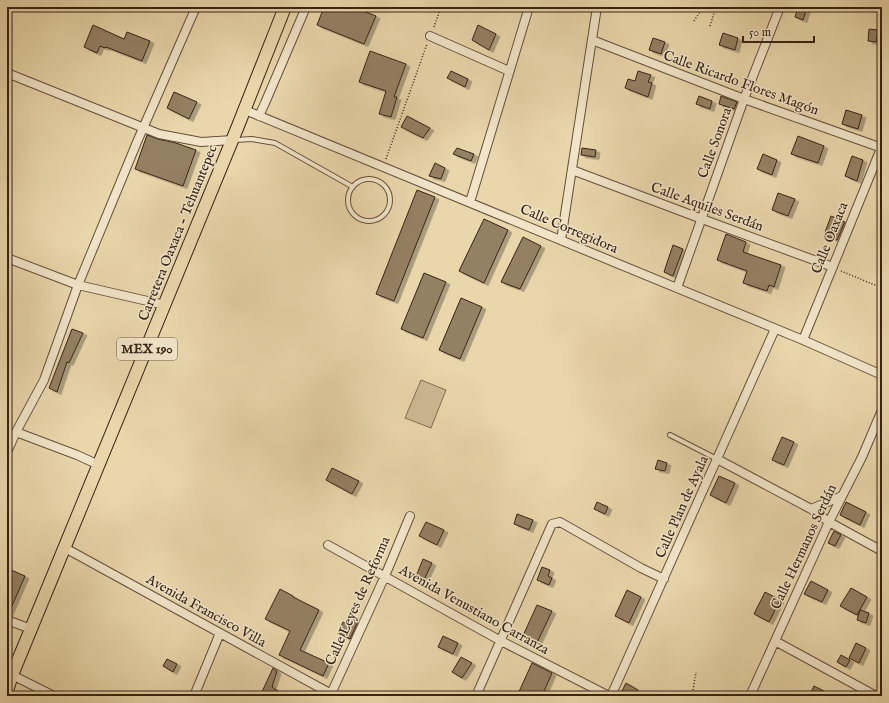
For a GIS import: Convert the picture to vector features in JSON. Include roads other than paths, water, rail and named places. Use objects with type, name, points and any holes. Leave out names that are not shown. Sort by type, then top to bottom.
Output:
[{"type":"main road","name":"Carretera Oaxaca - Tehuantepec","points":[[7,691],[12,675],[233,140],[285,7]]},
{"type":"street","points":[[7,452],[44,380],[78,284],[196,7]]},
{"type":"street","points":[[259,116],[306,7]]},
{"type":"street","points":[[470,202],[529,7]]},
{"type":"street","points":[[561,240],[597,7]]},
{"type":"street","name":"Calle Sonora","points":[[678,288],[744,99],[780,7]]},
{"type":"street","points":[[874,7],[882,9]]},
{"type":"street","points":[[430,36],[509,71]]},
{"type":"street","name":"Calle Ricardo Flores Magón","points":[[592,40],[744,99],[882,147]]},
{"type":"street","points":[[7,72],[159,134],[201,142],[233,140]]},
{"type":"street","name":"Calle Corregidora","points":[[245,110],[775,328],[882,375]]},
{"type":"street","name":"Calle Oaxaca","points":[[803,340],[882,147]]},
{"type":"street","name":"Calle Aquiles Serdán","points":[[572,170],[702,220],[833,267]]},
{"type":"street","points":[[7,258],[78,284],[165,305]]},
{"type":"street","name":"Calle Plan de Ayala","points":[[610,696],[664,579],[775,328]]},
{"type":"street","name":"Calle Hermanos Serdán","points":[[750,696],[829,522],[862,457],[882,410]]},
{"type":"street","points":[[16,432],[99,465]]},
{"type":"street","points":[[717,459],[811,509],[829,522],[882,551]]},
{"type":"street","points":[[811,509],[842,496]]},
{"type":"street","name":"Calle Leyes de Reforma","points":[[332,695],[410,516]]},
{"type":"street","points":[[476,696],[552,524],[560,522],[641,568],[664,579]]},
{"type":"street","name":"Avenida Venustiano Carranza","points":[[328,545],[500,641],[610,696]]},
{"type":"street","name":"Avenida Francisco Villa","points":[[65,548],[332,695]]},
{"type":"street","points":[[7,620],[31,629]]},
{"type":"street","points":[[194,696],[220,633]]},
{"type":"street","points":[[775,641],[876,696]]},
{"type":"street","points":[[12,675],[54,696]]},
{"type":"lane","points":[[233,140],[252,139],[275,143],[353,187]]},
{"type":"lane","points":[[371,179],[383,184],[390,195],[390,202],[386,214],[373,221],[359,219],[350,208],[348,201],[353,187],[358,182],[371,179]]},
{"type":"lane","points":[[670,435],[717,459]]}]
